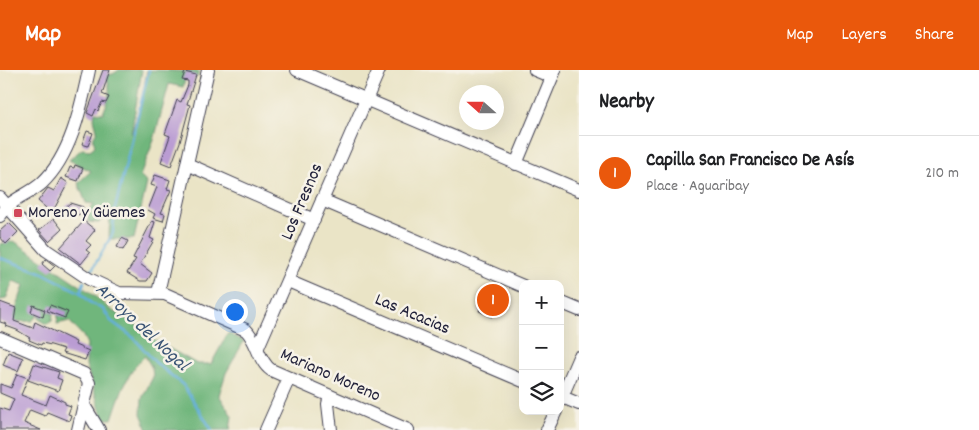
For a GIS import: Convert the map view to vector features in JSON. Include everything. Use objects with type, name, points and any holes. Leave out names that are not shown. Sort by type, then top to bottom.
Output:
[{"type":"street","points":[[0,216],[4,202],[42,183],[53,169],[71,134],[89,70]]},
{"type":"street","points":[[158,293],[208,70]]},
{"type":"street","points":[[297,70],[579,190]]},
{"type":"street","name":"Los Fresnos","points":[[258,347],[379,70]]},
{"type":"street","points":[[516,164],[554,74],[535,70]]},
{"type":"street","points":[[186,164],[314,220]]},
{"type":"street","points":[[322,200],[519,284]]},
{"type":"street","name":"Mariano Moreno","points":[[4,202],[46,250],[86,277],[119,293],[158,293],[246,330],[258,347],[266,366],[408,430]]},
{"type":"street","name":"Las Acacias","points":[[288,281],[519,378]]},
{"type":"street","points":[[564,304],[579,310]]},
{"type":"street","points":[[0,338],[80,371],[87,377],[89,383],[85,407],[78,430]]},
{"type":"street","points":[[564,391],[579,357]]},
{"type":"street","points":[[266,430],[289,378]]},
{"type":"street","points":[[330,396],[328,404],[331,430]]},
{"type":"street","points":[[564,399],[579,404]]},
{"type":"street","points":[[85,407],[99,430]]},
{"type":"street","points":[[548,430],[554,415]]},
{"type":"green space","points":[[119,70],[142,70],[131,134],[141,105],[147,70],[200,72],[197,77],[186,77],[183,87],[169,84],[154,140],[140,176],[147,183],[134,239],[109,239],[110,206],[99,223],[88,222],[88,211],[94,204],[86,203],[78,183],[91,171],[69,160],[82,149],[90,150],[95,146],[93,139],[97,130],[94,119],[95,112],[103,113],[109,95],[106,75],[113,74]]},
{"type":"green space","points":[[14,241],[91,293],[111,310],[146,331],[156,341],[197,364],[211,364],[228,333],[244,341],[226,373],[219,395],[232,416],[230,430],[148,430],[141,414],[142,398],[153,377],[152,368],[145,356],[128,377],[112,419],[103,419],[86,365],[87,344],[83,336],[69,321],[57,324],[58,314],[52,308],[45,309],[53,314],[52,321],[47,324],[39,319],[39,314],[32,321],[12,322],[24,285],[13,281],[6,299],[0,300],[0,244]]},
{"type":"building","points":[[103,70],[110,70],[102,94],[109,97],[106,103],[102,102],[98,111],[96,109],[93,116],[87,113]]},
{"type":"building","points":[[185,72],[196,75],[187,104],[190,105],[180,142],[171,166],[161,162],[170,136],[165,134],[177,100],[181,102],[188,85],[188,81],[182,80]]},
{"type":"building","points":[[87,131],[93,133],[88,146],[82,144]]},
{"type":"building","points":[[75,165],[83,168],[78,181],[66,177],[70,167],[74,168]]},
{"type":"building","points":[[155,175],[170,180],[167,189],[171,190],[161,213],[165,214],[163,221],[153,218],[155,214],[148,210],[157,187],[151,185]]},
{"type":"building","points":[[61,178],[68,183],[52,213],[38,201],[48,188],[54,191]]},
{"type":"building","points":[[70,203],[83,207],[82,212],[78,215],[62,210]]},
{"type":"building","points":[[54,219],[62,229],[49,241],[39,230]]},
{"type":"building","points":[[84,221],[95,230],[86,241],[91,245],[86,250],[90,253],[81,264],[60,248]]},
{"type":"building","points":[[152,221],[155,222],[150,238],[154,240],[140,264],[152,273],[147,281],[140,281],[127,273],[136,259],[133,258]]},
{"type":"building","points":[[9,223],[18,232],[6,244],[0,237],[0,231]]},
{"type":"building","points":[[122,238],[128,241],[123,250],[117,247]]},
{"type":"building","points":[[46,259],[55,266],[50,271],[42,264]]},
{"type":"building","points":[[490,290],[501,295],[492,317],[479,311],[481,305],[484,306]]},
{"type":"building","points":[[0,302],[16,308],[14,321],[33,328],[35,322],[76,342],[75,345],[89,351],[85,360],[62,353],[64,349],[42,343],[41,345],[29,340],[30,338],[6,326],[7,324],[0,322]]},
{"type":"building","points":[[33,305],[45,310],[43,317],[31,312]]},
{"type":"building","points":[[50,305],[68,312],[65,318],[47,311]]},
{"type":"building","points":[[8,352],[23,358],[18,371],[3,365]]},
{"type":"building","points":[[34,364],[59,372],[57,378],[62,380],[58,391],[28,380]]},
{"type":"building","points":[[17,374],[28,378],[21,395],[46,405],[50,395],[65,402],[65,404],[71,406],[68,414],[71,415],[69,421],[47,412],[45,416],[30,410],[24,423],[41,430],[0,430],[0,408],[9,411],[14,399],[0,393],[0,384],[11,388]]},
{"type":"waterway","name":"Arroyo del Nogal","points":[[89,275],[113,233],[114,213],[149,70]]},
{"type":"waterway","points":[[0,258],[41,272],[81,293]]},
{"type":"waterway","name":"Arroyo del Nogal","points":[[84,282],[81,293],[91,303],[103,309],[111,321],[134,338],[155,362],[183,385],[212,430]]},
{"type":"place","name":"Moreno y Güemes","points":[[18,213]]},
{"type":"place","name":"Capilla San Francisco De Asís","points":[[493,300]]}]
